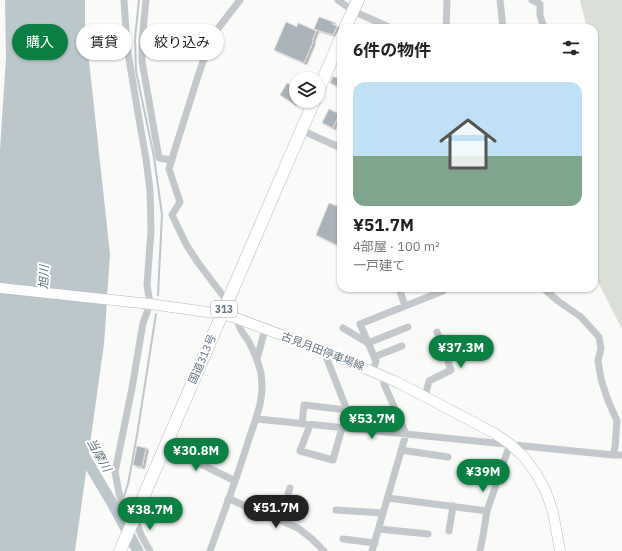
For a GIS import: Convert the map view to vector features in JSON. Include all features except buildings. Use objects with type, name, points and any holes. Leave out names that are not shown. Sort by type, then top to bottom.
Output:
[{"type":"highway","points":[[348,24],[358,0]]},
{"type":"highway","points":[[325,75],[337,47]]},
{"type":"highway","name":"国道313号","points":[[120,551],[311,108]]},
{"type":"main road","name":"古見月田停車場線","points":[[0,288],[150,304],[221,314],[236,318],[329,353],[384,376],[494,433],[510,444],[524,457],[537,475],[546,492],[553,512],[560,551]]},
{"type":"street","points":[[124,0],[127,47],[150,190],[151,231],[147,285],[150,304],[143,323],[115,472],[123,508],[135,517],[141,535],[150,551]]},
{"type":"street","points":[[146,0],[142,41],[142,60],[159,158],[172,160]]},
{"type":"street","points":[[227,300],[187,246],[172,215],[180,202],[169,170],[210,42],[216,31],[240,0]]},
{"type":"street","points":[[338,0],[353,11],[382,24]]},
{"type":"street","points":[[446,24],[447,0]]},
{"type":"street","points":[[500,0],[503,24]]},
{"type":"street","points":[[532,0],[540,4],[540,15],[543,24]]},
{"type":"street","points":[[301,130],[337,146]]},
{"type":"street","points":[[400,292],[405,306]]},
{"type":"street","points":[[374,372],[376,362],[360,324],[440,292]]},
{"type":"street","points":[[548,292],[581,317],[599,337],[600,349],[598,360],[601,379],[617,421],[613,455]]},
{"type":"street","points":[[210,551],[243,461],[262,399],[261,374],[257,359],[249,342],[241,331],[236,318]]},
{"type":"street","points":[[343,328],[368,342],[408,327]]},
{"type":"street","points":[[257,359],[265,329]]},
{"type":"street","points":[[425,397],[429,381],[451,370],[437,332]]},
{"type":"street","points":[[374,357],[402,346]]},
{"type":"street","points":[[329,353],[327,359],[354,429]]},
{"type":"street","points":[[372,551],[406,434],[384,384],[384,376]]},
{"type":"street","points":[[342,428],[333,460],[300,451],[306,424],[304,405],[347,410]]},
{"type":"street","points":[[257,419],[622,455]]},
{"type":"street","points":[[480,551],[487,511],[510,444]]},
{"type":"street","points":[[165,446],[235,481]]},
{"type":"street","points":[[402,450],[448,457]]},
{"type":"street","points":[[613,455],[622,461]]},
{"type":"street","points":[[280,520],[290,488]]},
{"type":"street","points":[[388,498],[487,511]]},
{"type":"street","points":[[228,499],[298,528],[324,551]]},
{"type":"street","points":[[449,531],[453,506]]},
{"type":"street","points":[[336,510],[383,513]]},
{"type":"street","points":[[379,529],[428,534]]},
{"type":"street","points":[[343,539],[375,543]]},
{"type":"shaded area","points":[[580,0],[622,0],[622,329],[598,282],[598,24],[586,24]]},
{"type":"water","name":"旭川","points":[[5,0],[85,0],[85,24],[76,24],[76,60],[89,60],[110,254],[104,344],[75,551],[0,551],[0,150],[6,57]]},
{"type":"waterway","points":[[139,0],[135,38],[136,71],[154,157],[162,215],[158,295]]},
{"type":"waterway","points":[[123,499],[128,484],[137,435],[156,314]]},
{"type":"waterway","name":"当摩川","points":[[80,449],[138,551]]},
{"type":"waterway","name":"当摩川","points":[[119,516],[121,509]]}]
